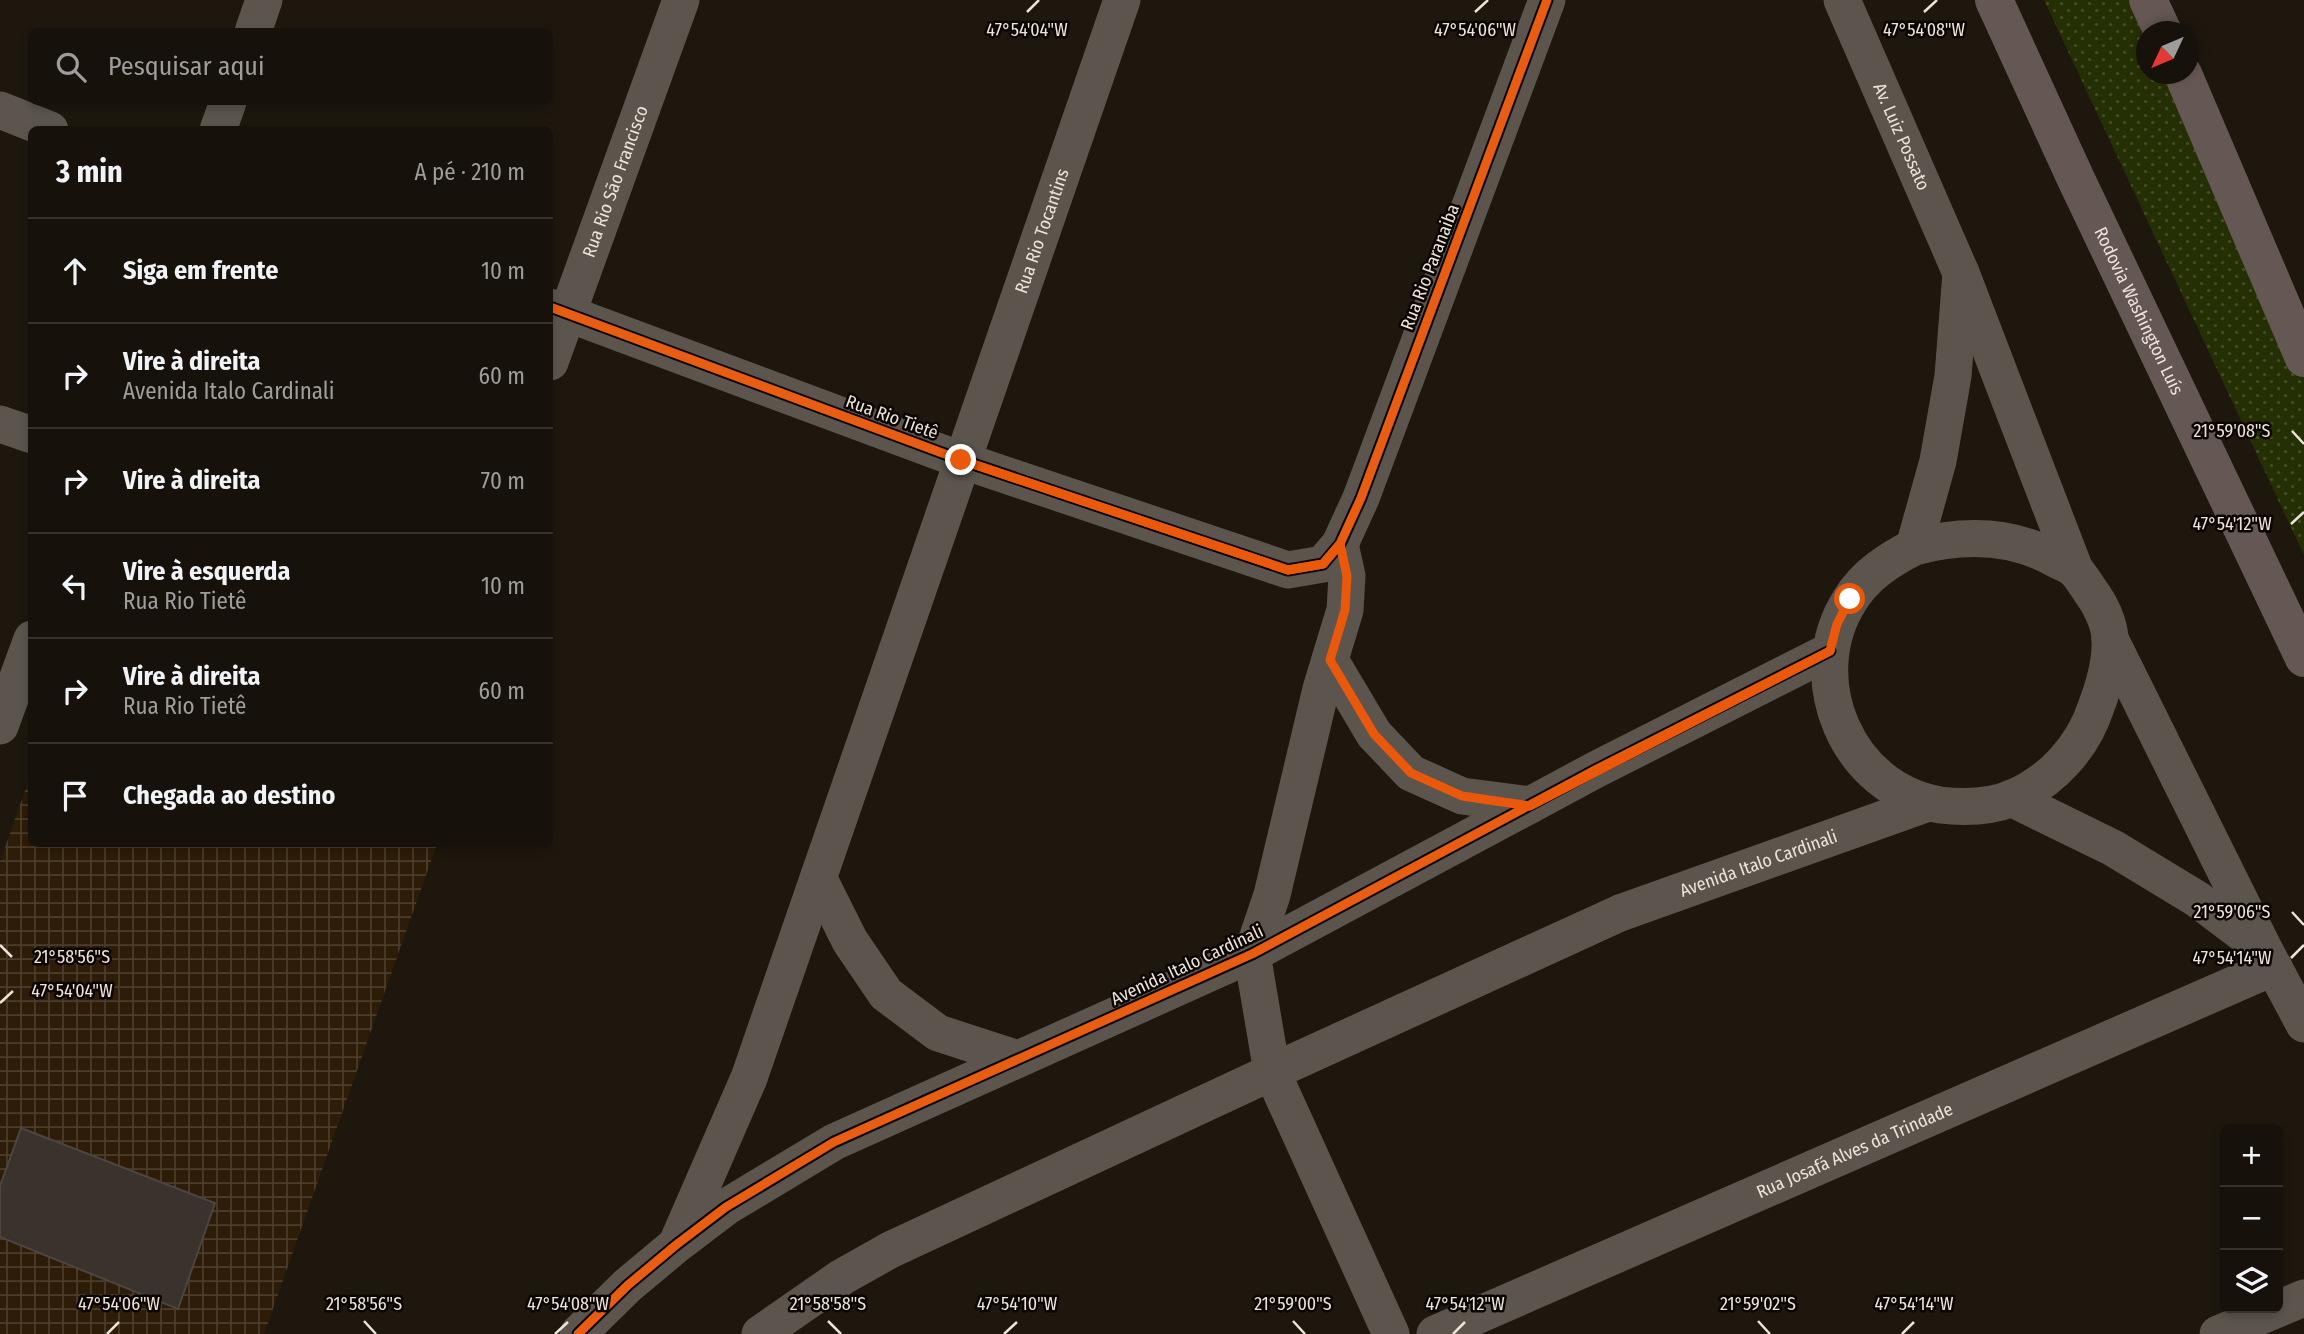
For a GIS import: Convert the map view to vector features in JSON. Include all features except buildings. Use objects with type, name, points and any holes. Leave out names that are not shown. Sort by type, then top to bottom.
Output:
[{"type":"highway","name":"Rodovia Washington Luís","points":[[1994,0],[2304,658]]},
{"type":"highway","points":[[2148,0],[2158,21]]},
{"type":"highway","points":[[2187,84],[2304,358]]},
{"type":"street","points":[[254,28],[264,0]]},
{"type":"street","name":"Rua Rio São Francisco","points":[[553,342],[558,310],[681,0]]},
{"type":"street","name":"Rua Rio Tocantins","points":[[676,1245],[749,1078],[1122,0]]},
{"type":"street","name":"Rua Rio Paranaiba","points":[[1340,544],[1360,498],[1547,0]]},
{"type":"street","name":"Av. Luiz Possato","points":[[1842,0],[1961,274],[2075,570]]},
{"type":"street","points":[[219,126],[227,105]]},
{"type":"street","points":[[0,110],[40,126]]},
{"type":"street","points":[[1914,547],[1938,461],[1953,376],[1961,274]]},
{"type":"street","name":"Rua Rio Tietê","points":[[558,310],[961,460],[1288,570],[1323,564],[1340,544]]},
{"type":"street","points":[[0,424],[28,434]]},
{"type":"street","points":[[2110,639],[2106,676],[2090,725],[2058,768],[2037,786],[2011,798],[1985,805],[1956,807],[1928,803],[1902,792],[1878,777],[1858,757],[1843,734],[1833,707],[1829,679],[1830,651],[1837,624],[1850,599],[1867,578],[1889,559],[1914,547],[1941,540],[1995,537],[2043,552],[2075,570],[2099,603],[2110,639],[2304,1024]]},
{"type":"street","points":[[1340,544],[1347,576],[1345,610],[1321,689],[1272,895],[1252,954],[1272,1072],[1391,1334]]},
{"type":"street","points":[[0,726],[28,650]]},
{"type":"street","name":"Avenida Italo Cardinali","points":[[578,1334],[628,1285],[726,1207],[834,1142],[1252,954],[1830,651]]},
{"type":"street","points":[[1330,660],[1374,734],[1411,773],[1462,796],[1530,806]]},
{"type":"street","points":[[2011,798],[2113,848],[2197,899],[2269,958]]},
{"type":"street","name":"Avenida Italo Cardinali","points":[[761,1334],[819,1292],[891,1250],[1272,1072],[1620,914],[1928,803]]},
{"type":"street","points":[[819,879],[850,941],[886,994],[938,1033],[1018,1059]]},
{"type":"street","name":"Rua Josafá Alves da Trindade","points":[[1436,1334],[2269,958]]},
{"type":"street","points":[[2218,1334],[2304,1298]]},
{"type":"shaded area","points":[[28,782],[28,847],[436,847],[264,1334],[0,1334],[0,862]]},
{"type":"green space","points":[[2044,0],[2133,0],[2142,21],[2136,21],[2136,84],[2173,84],[2304,362],[2304,555]]},
{"type":"cycle path","points":[[553,308],[961,460],[1288,570],[1323,564],[1340,544],[1361,498],[1547,0]]},
{"type":"cycle path","points":[[578,1334],[628,1285],[726,1207],[834,1142],[1252,954],[1597,769],[1830,651]]},
{"type":"route","points":[[961,460],[1288,570],[1323,564],[1340,544],[1347,576],[1345,610],[1330,660],[1374,734],[1411,773],[1462,796],[1530,806],[1597,769],[1830,651],[1837,624],[1850,599]]}]
